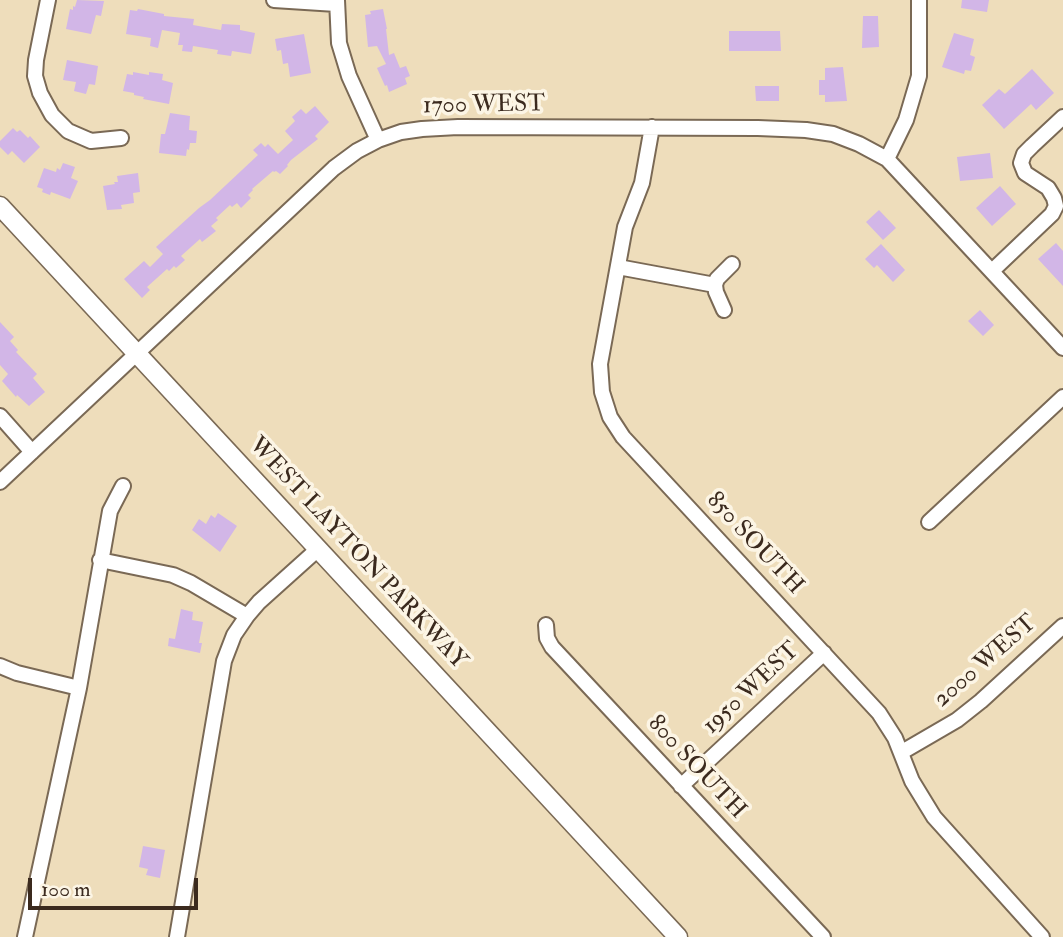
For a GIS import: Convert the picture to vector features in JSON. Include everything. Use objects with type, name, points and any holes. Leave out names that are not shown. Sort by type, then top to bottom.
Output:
[{"type":"main road","name":"WEST LAYTON PARKWAY","points":[[0,205],[678,937]]},
{"type":"street","points":[[48,0],[36,60],[40,93],[52,115],[68,131],[91,141],[121,138]]},
{"type":"street","points":[[274,0],[337,2],[339,43],[349,76],[378,141]]},
{"type":"street","points":[[887,159],[906,120],[919,76],[919,0]]},
{"type":"street","points":[[992,271],[1052,214],[1056,206],[1048,188],[1025,173],[1021,163],[1024,154],[1063,117]]},
{"type":"street","name":"1700 WEST","points":[[0,482],[334,168],[357,151],[411,130],[458,127],[758,128],[833,134],[887,159],[1063,348]]},
{"type":"street","name":"850 SOUTH","points":[[652,127],[642,183],[625,227],[600,364],[602,392],[610,416],[623,437],[878,713],[895,738],[912,781],[934,817],[1042,937]]},
{"type":"street","points":[[724,310],[715,285],[717,279],[732,264]]},
{"type":"street","points":[[618,267],[715,285]]},
{"type":"street","points":[[929,522],[1063,397]]},
{"type":"street","points":[[0,416],[32,452]]},
{"type":"street","points":[[25,937],[79,688],[110,510],[123,486]]},
{"type":"street","points":[[177,937],[224,661],[234,635],[247,616],[318,549]]},
{"type":"street","points":[[100,560],[173,575],[247,616]]},
{"type":"street","name":"800 SOUTH","points":[[546,625],[547,638],[552,647],[816,935]]},
{"type":"street","name":"2000 WEST","points":[[902,752],[957,720],[1063,625]]},
{"type":"street","name":"1950 WEST","points":[[681,786],[824,653]]},
{"type":"street","points":[[0,666],[17,673],[79,688]]},
{"type":"building","points":[[77,0],[104,1],[101,16],[96,15],[91,34],[66,29],[70,9],[73,10]]},
{"type":"building","points":[[962,0],[989,0],[987,12],[961,8]]},
{"type":"building","points":[[138,9],[164,16],[194,19],[193,25],[221,30],[222,24],[240,25],[240,30],[255,33],[251,54],[232,51],[231,56],[217,54],[218,50],[193,46],[192,52],[182,51],[183,45],[178,45],[180,33],[162,30],[158,48],[150,46],[151,38],[126,34],[130,10]]},
{"type":"building","points":[[383,9],[389,55],[394,53],[400,68],[406,66],[410,76],[405,78],[407,84],[389,92],[377,68],[386,64],[377,46],[368,47],[365,15],[371,14],[370,11]]},
{"type":"building","points":[[863,16],[878,16],[879,47],[862,48]]},
{"type":"building","points":[[729,31],[780,31],[781,51],[729,51]]},
{"type":"building","points":[[954,33],[974,39],[970,55],[975,57],[971,71],[965,70],[964,74],[942,67]]},
{"type":"building","points":[[304,34],[311,73],[290,77],[288,63],[283,64],[281,50],[277,51],[275,39]]},
{"type":"building","points":[[67,60],[98,66],[95,85],[89,84],[86,94],[74,91],[76,82],[63,80]]},
{"type":"building","points":[[843,67],[847,101],[825,102],[825,95],[819,95],[819,80],[825,80],[825,68]]},
{"type":"building","points":[[1032,69],[1054,93],[1036,110],[1031,104],[1004,129],[982,105],[999,89],[1005,94]]},
{"type":"building","points":[[133,72],[163,74],[162,80],[173,83],[169,104],[143,99],[144,97],[123,91],[127,74],[133,75]]},
{"type":"building","points":[[755,86],[779,86],[779,101],[756,101]]},
{"type":"building","points":[[315,106],[329,122],[315,136],[318,139],[291,160],[280,174],[273,171],[252,189],[248,195],[251,198],[241,208],[237,203],[232,207],[230,205],[211,226],[216,231],[202,242],[200,239],[181,256],[185,260],[176,268],[174,266],[169,271],[167,269],[147,287],[150,290],[142,298],[124,279],[144,261],[150,267],[163,254],[156,247],[258,155],[253,150],[261,143],[265,147],[268,144],[278,154],[293,140],[285,131],[295,121],[292,117],[301,109],[306,114]]},
{"type":"building","points":[[170,113],[190,116],[189,130],[197,131],[196,143],[190,143],[186,156],[159,153],[161,134],[165,134]]},
{"type":"building","points":[[13,128],[17,132],[20,130],[28,138],[30,136],[40,147],[24,163],[12,151],[8,155],[0,147],[0,141]]},
{"type":"building","points":[[990,153],[993,178],[960,181],[957,157]]},
{"type":"building","points":[[63,163],[75,167],[71,178],[78,181],[70,199],[51,192],[50,195],[37,187],[44,168],[56,172]]},
{"type":"building","points":[[138,173],[140,192],[133,193],[134,203],[121,205],[122,209],[107,210],[103,186],[118,182],[117,176]]},
{"type":"building","points":[[1000,186],[1016,204],[992,226],[976,208]]},
{"type":"building","points":[[879,210],[896,228],[883,240],[866,222]]},
{"type":"building","points":[[1056,243],[1063,251],[1063,286],[1038,259]]},
{"type":"building","points":[[881,244],[905,270],[893,282],[877,265],[874,268],[865,259]]},
{"type":"building","points":[[980,310],[994,325],[983,336],[968,321]]},
{"type":"building","points":[[0,322],[14,337],[10,341],[18,350],[16,352],[37,374],[33,378],[45,392],[29,406],[17,395],[16,397],[2,381],[8,374],[0,365]]},
{"type":"building","points":[[218,513],[237,526],[220,552],[192,530],[199,519],[206,524],[211,515],[215,518]]},
{"type":"building","points":[[181,609],[193,612],[192,620],[203,622],[200,653],[168,646],[169,638],[175,639]]},
{"type":"building","points":[[143,846],[165,850],[160,878],[146,875],[148,869],[139,867]]}]
